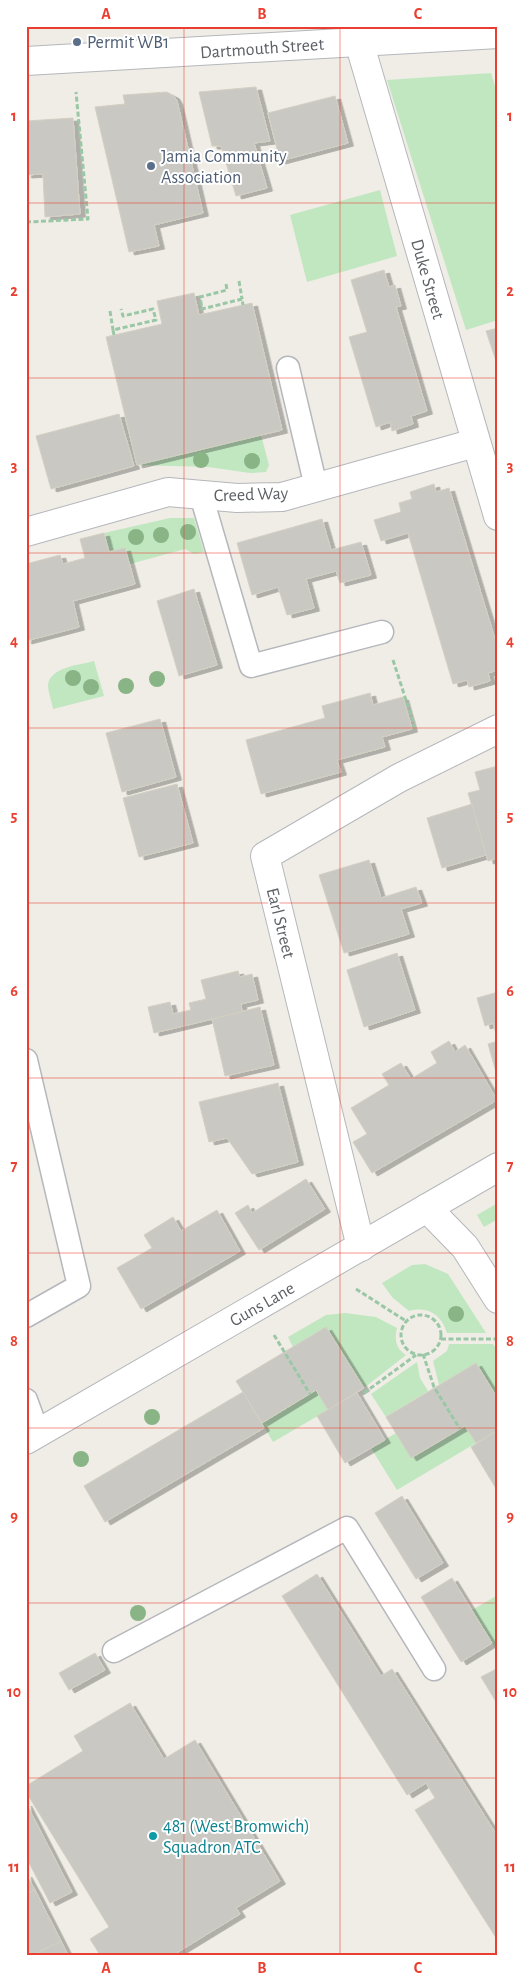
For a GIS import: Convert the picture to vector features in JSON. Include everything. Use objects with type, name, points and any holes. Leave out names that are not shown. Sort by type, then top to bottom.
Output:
[{"type":"street","name":"Dartmouth Street","points":[[26,62],[498,34]]},
{"type":"street","name":"Duke Street","points":[[358,42],[498,516]]},
{"type":"street","name":"Creed Way","points":[[26,532],[168,492],[237,498],[282,497],[475,442]]},
{"type":"street","name":"Earl Street","points":[[361,1247],[265,856],[400,778],[498,729]]},
{"type":"street","name":"Guns Lane","points":[[32,1437],[498,1167]]},
{"type":"street","points":[[427,1208],[465,1246],[498,1299]]},
{"type":"lane","points":[[288,368],[316,487]]},
{"type":"lane","points":[[201,495],[251,666],[382,632]]},
{"type":"lane","points":[[26,1060],[78,1286],[26,1316]]},
{"type":"lane","points":[[26,1400],[32,1437]]},
{"type":"lane","points":[[114,1651],[347,1528],[434,1669]]},
{"type":"path","points":[[26,222],[88,219],[76,87]]},
{"type":"path","points":[[239,281],[244,304]]},
{"type":"path","points":[[226,284],[227,290],[200,297],[202,309],[242,299]]},
{"type":"path","points":[[113,330],[156,320],[153,309],[123,316],[121,309]]},
{"type":"path","points":[[110,311],[114,336]]},
{"type":"path","points":[[382,632],[404,691],[418,738]]},
{"type":"path","points":[[352,1286],[406,1322]]},
{"type":"path","points":[[417,1315],[430,1317],[439,1326],[440,1339],[435,1350],[423,1354],[410,1352],[402,1340],[401,1334],[406,1322],[417,1315]]},
{"type":"path","points":[[273,1332],[310,1394]]},
{"type":"path","points":[[440,1339],[496,1339]]},
{"type":"path","points":[[364,1393],[416,1354]]},
{"type":"path","points":[[423,1354],[434,1387],[460,1429]]},
{"type":"green space","points":[[491,73],[498,96],[498,320],[466,330],[387,80]]},
{"type":"green space","points":[[380,190],[397,256],[307,282],[290,215]]},
{"type":"green space","points":[[261,435],[269,465],[266,472],[250,473],[208,467],[137,465]]},
{"type":"green space","points":[[170,518],[194,518],[204,552],[194,554],[185,549],[130,564],[125,548],[109,552],[104,533]]},
{"type":"green space","points":[[94,661],[104,696],[53,709],[48,685],[54,674],[66,668]]},
{"type":"green space","points":[[498,1203],[498,1219],[484,1227],[477,1215]]},
{"type":"green space","points":[[425,1264],[448,1274],[486,1333],[447,1333],[437,1316],[428,1311],[409,1311],[392,1297],[382,1283],[412,1265]]},
{"type":"green space","points":[[345,1313],[376,1317],[397,1328],[397,1343],[400,1350],[406,1355],[364,1388],[326,1327],[293,1347],[288,1337],[326,1315]]},
{"type":"green space","points":[[449,1344],[493,1344],[498,1351],[498,1399],[476,1363],[439,1385],[433,1361],[447,1351]]},
{"type":"green space","points":[[417,1362],[420,1378],[428,1391],[386,1417],[371,1394]]},
{"type":"green space","points":[[316,1390],[328,1410],[273,1442],[262,1423]]},
{"type":"green space","points":[[465,1426],[476,1443],[397,1490],[371,1448],[396,1433],[411,1458]]},
{"type":"green space","points":[[498,1595],[498,1652],[472,1610]]},
{"type":"building","points":[[256,87],[270,141],[254,143],[267,188],[236,196],[221,146],[212,146],[199,92]]},
{"type":"building","name":"Jamia Community Association","points":[[167,92],[174,96],[177,101],[203,213],[154,225],[159,246],[129,252],[95,107],[125,104],[123,95]]},
{"type":"building","points":[[335,96],[348,143],[280,161],[268,113]]},
{"type":"building","points":[[73,118],[80,214],[45,217],[43,174],[26,175],[26,121]]},
{"type":"building","points":[[384,270],[389,287],[395,285],[401,306],[396,307],[427,411],[411,416],[413,424],[392,431],[390,422],[376,427],[349,337],[367,332],[351,280]]},
{"type":"building","points":[[194,293],[199,315],[252,303],[282,430],[137,465],[106,337],[162,324],[157,301]]},
{"type":"building","points":[[498,328],[498,367],[486,331]]},
{"type":"building","points":[[119,414],[134,466],[51,489],[36,436]]},
{"type":"building","points":[[434,484],[436,492],[449,488],[498,649],[498,670],[488,673],[490,681],[469,687],[467,680],[453,684],[408,533],[381,541],[374,520],[401,512],[399,503],[412,499],[410,492]]},
{"type":"building","points":[[322,519],[331,550],[361,542],[371,575],[340,583],[336,571],[306,579],[314,608],[287,615],[278,587],[252,595],[237,543]]},
{"type":"building","points":[[104,533],[109,552],[125,548],[135,584],[73,601],[79,627],[26,641],[26,564],[60,555],[63,564],[85,558],[80,539]]},
{"type":"building","points":[[194,589],[217,665],[179,676],[157,601]]},
{"type":"building","points":[[370,693],[373,705],[403,697],[412,729],[382,737],[385,747],[337,760],[341,772],[261,794],[246,740],[325,718],[322,706]]},
{"type":"building","points":[[160,719],[176,777],[122,792],[106,733]]},
{"type":"building","points":[[498,766],[498,858],[488,861],[468,793],[480,790],[475,772]]},
{"type":"building","points":[[177,784],[193,843],[139,857],[123,798]]},
{"type":"building","points":[[472,804],[486,855],[442,868],[427,818]]},
{"type":"building","points":[[369,860],[381,898],[416,887],[422,903],[401,909],[409,934],[344,953],[319,875]]},
{"type":"building","points":[[397,953],[415,1010],[364,1027],[347,970]]},
{"type":"building","points":[[238,971],[240,977],[252,974],[258,1000],[241,1004],[242,1012],[154,1033],[148,1007],[170,1002],[173,1014],[191,1010],[189,1003],[206,999],[201,980]]},
{"type":"building","points":[[498,992],[498,1041],[493,1023],[485,1026],[477,998]]},
{"type":"building","points":[[260,1007],[274,1065],[225,1076],[212,1019]]},
{"type":"building","points":[[449,1041],[455,1052],[465,1045],[497,1100],[372,1173],[353,1142],[367,1134],[351,1108],[389,1085],[382,1074],[401,1063],[411,1079],[437,1063],[431,1052]]},
{"type":"building","points":[[498,1041],[498,1079],[488,1044]]},
{"type":"building","points":[[278,1083],[298,1162],[252,1174],[227,1138],[209,1142],[199,1102]]},
{"type":"building","points":[[306,1179],[325,1209],[259,1250],[235,1213],[248,1205],[252,1213]]},
{"type":"building","points":[[217,1210],[240,1251],[141,1309],[117,1268],[152,1248],[144,1235],[173,1217],[181,1231]]},
{"type":"building","points":[[326,1327],[364,1388],[328,1410],[316,1390],[262,1423],[236,1381]]},
{"type":"building","points":[[476,1363],[498,1399],[498,1430],[476,1443],[465,1426],[411,1458],[386,1417]]},
{"type":"building","points":[[243,1392],[264,1428],[105,1522],[84,1486]]},
{"type":"building","points":[[357,1393],[385,1440],[345,1463],[317,1416]]},
{"type":"building","points":[[498,1430],[498,1492],[471,1447]]},
{"type":"building","points":[[402,1496],[443,1563],[416,1579],[375,1513]]},
{"type":"building","points":[[317,1574],[381,1676],[392,1669],[498,1837],[498,1941],[415,1810],[435,1798],[426,1783],[407,1795],[282,1596]]},
{"type":"building","points":[[452,1578],[492,1643],[461,1662],[421,1597]]},
{"type":"building","points":[[95,1653],[105,1670],[69,1690],[59,1673]]},
{"type":"building","points":[[498,1668],[498,1705],[481,1677]]},
{"type":"building","name":"481 (West Bromwich) Squadron ATC","points":[[130,1703],[164,1759],[195,1740],[280,1881],[236,1908],[240,1914],[173,1955],[100,1955],[90,1939],[109,1927],[26,1792],[26,1786],[83,1751],[74,1736]]},
{"type":"building","points":[[26,1803],[72,1892],[50,1903],[26,1857]]},
{"type":"building","points":[[26,1874],[35,1890],[26,1894]]},
{"type":"building","points":[[35,1890],[61,1941],[33,1955],[26,1955],[26,1894]]},
{"type":"building","points":[[61,1941],[68,1955],[33,1955]]},
{"type":"place","name":"Permit WB1","points":[[77,42]]},
{"type":"place","name":"Jamia Community Association","points":[[151,166]]},
{"type":"place","name":"481 (West Bromwich) Squadron ATC","points":[[153,1836]]}]
